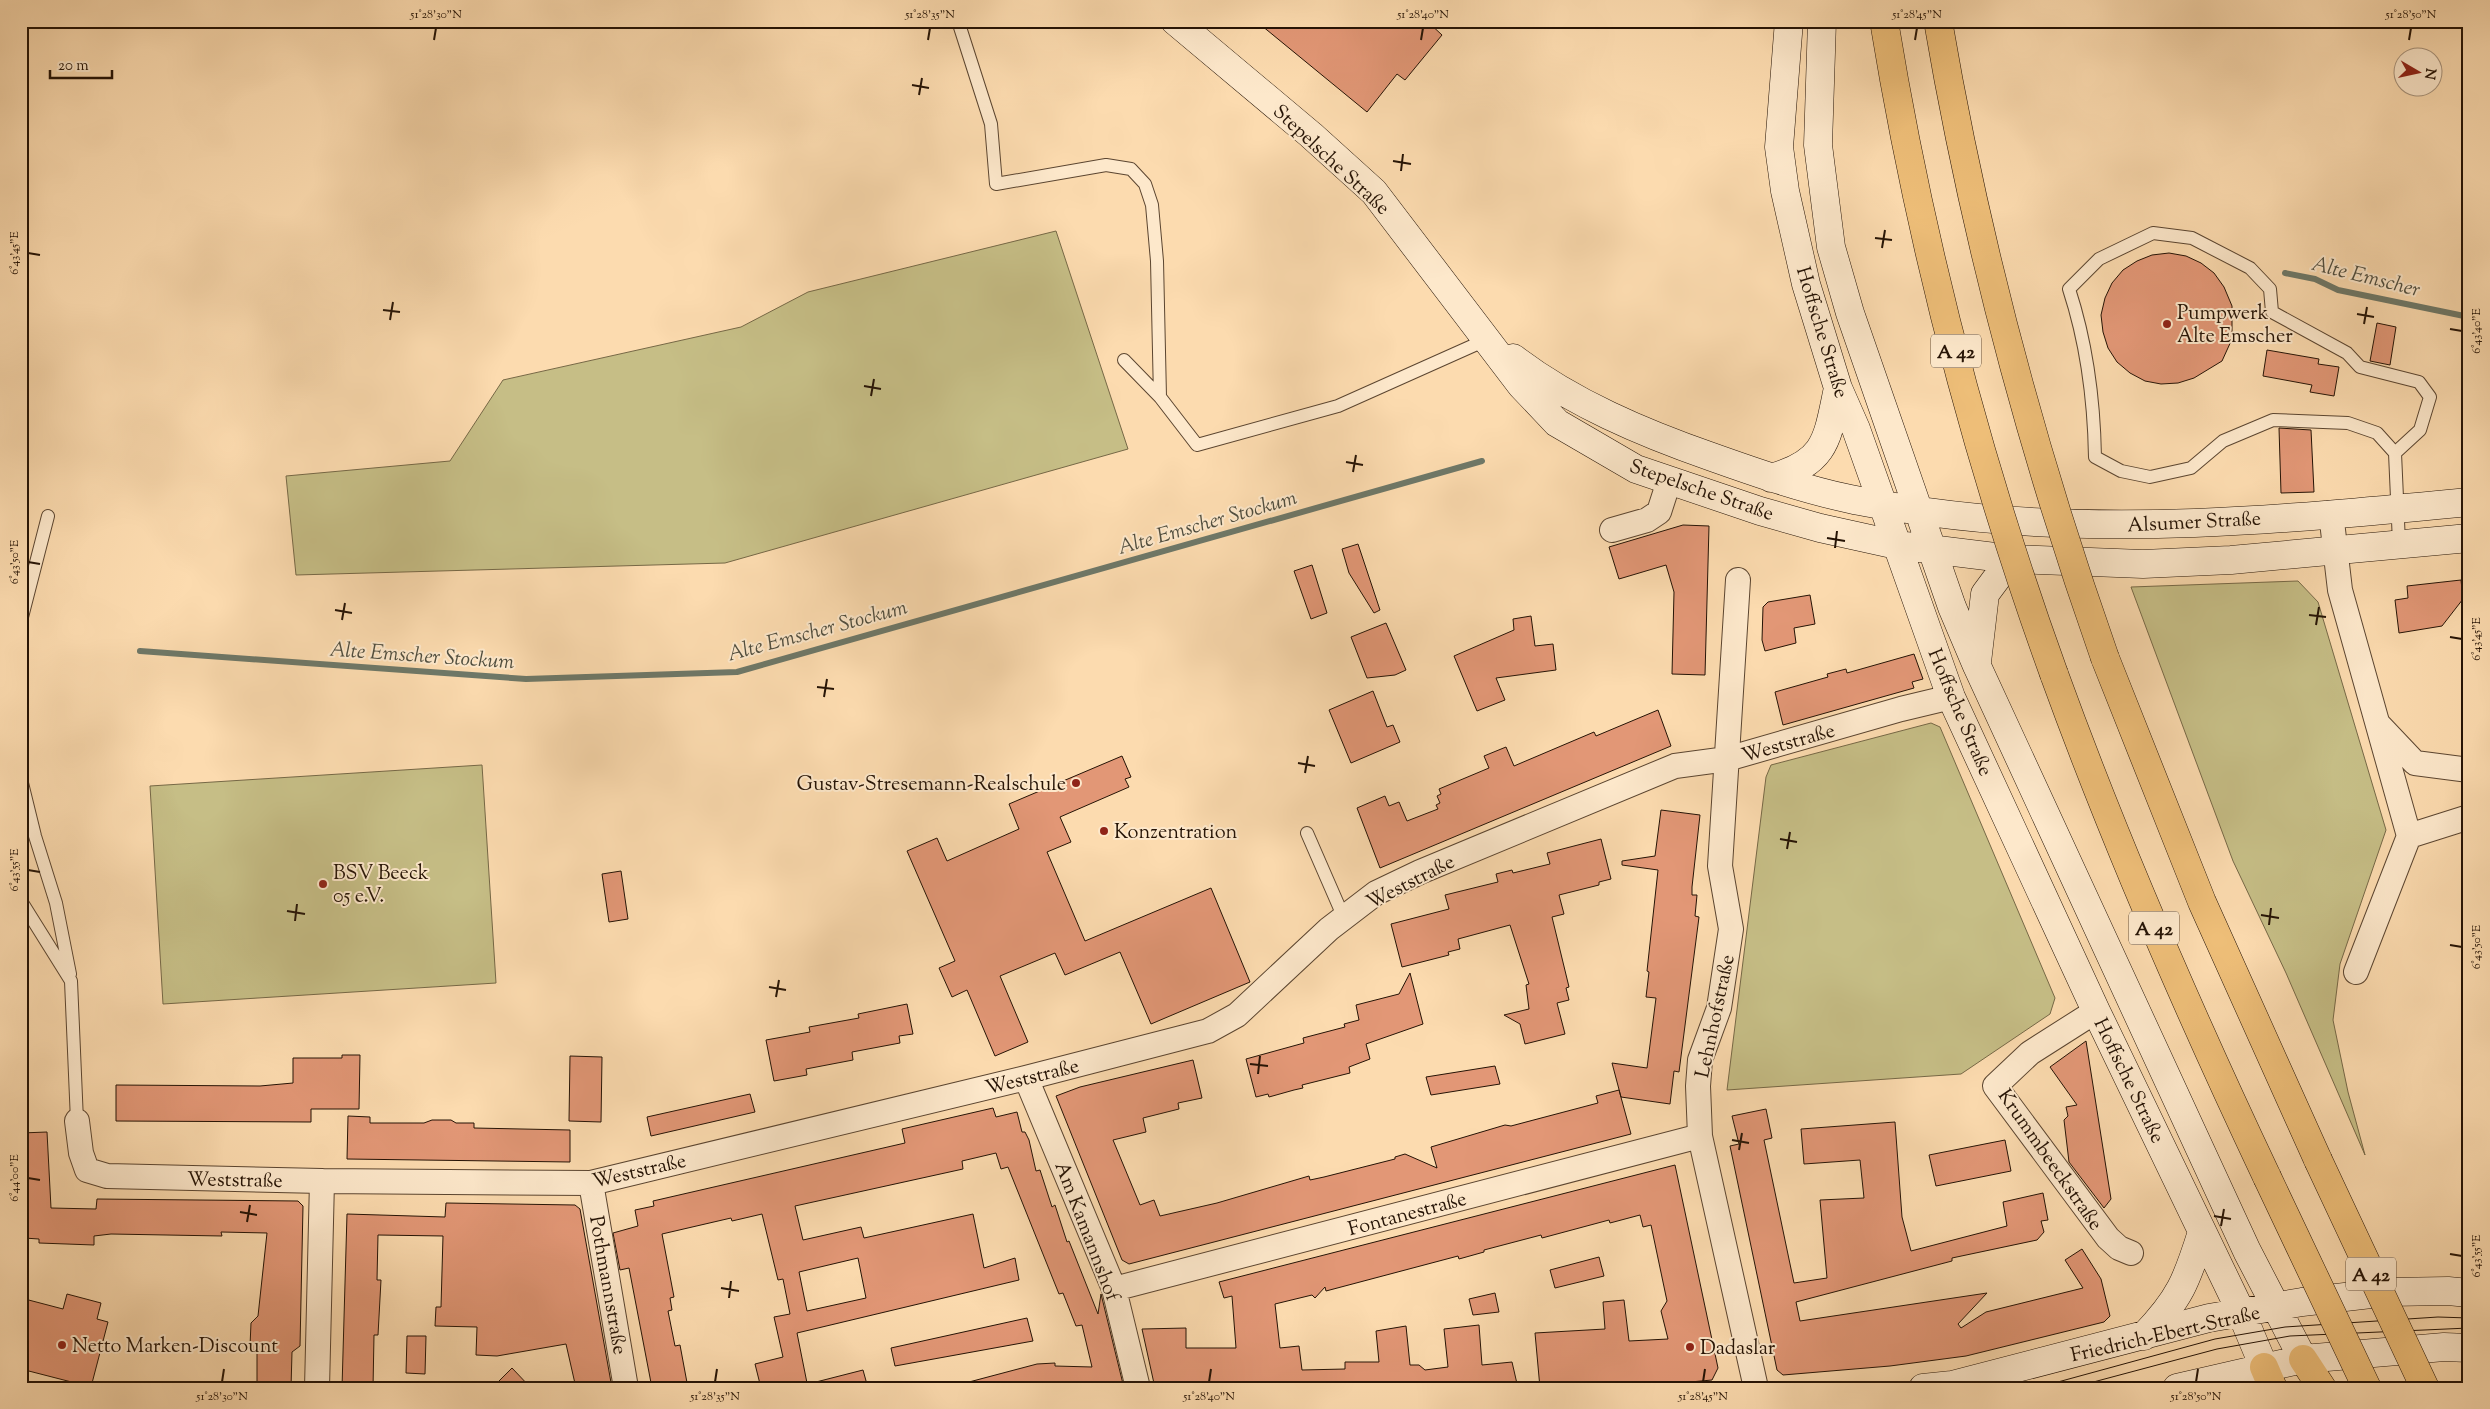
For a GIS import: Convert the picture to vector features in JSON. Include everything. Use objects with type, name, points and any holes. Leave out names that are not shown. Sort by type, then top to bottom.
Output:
[{"type":"highway","name":"A 42","points":[[1884,21],[1916,191],[1977,432],[2027,598],[2088,767],[2150,919],[2267,1177],[2367,1388]]},
{"type":"highway","name":"A 42","points":[[1938,21],[1951,97],[1985,258],[2030,421],[2078,583],[2105,658],[2202,902],[2318,1160],[2425,1388]]},
{"type":"highway","points":[[2303,1359],[2322,1388]]},
{"type":"street","name":"Stepelsche Straße","points":[[1175,21],[1310,135],[1374,192],[1488,339],[1521,385],[1557,423],[1636,469],[1669,481],[1777,516],[1898,545],[1934,551]]},
{"type":"street","name":"Hoffsche Straße","points":[[1788,21],[1779,147],[1785,191],[1806,284],[1838,388],[1856,429],[1951,698],[2096,1010],[2241,1312],[2268,1377]]},
{"type":"street","name":"Hoffsche Straße","points":[[1822,21],[1818,145],[1831,247],[1850,313],[1952,607],[1977,666],[2201,1152],[2303,1359]]},
{"type":"street","points":[[1779,147],[1818,145]]},
{"type":"street","name":"Stepelsche Straße","points":[[1488,339],[1531,372],[1571,395],[1659,438],[1771,478],[1850,500],[1919,510]]},
{"type":"street","points":[[1771,478],[1793,471],[1812,460],[1825,441],[1838,388]]},
{"type":"street","points":[[1612,530],[1647,520],[1659,512],[1669,481]]},
{"type":"street","name":"Alsumer Straße","points":[[1919,510],[1976,518],[2064,524],[2144,525],[2398,509],[2469,502]]},
{"type":"street","points":[[2331,513],[2340,590],[2409,836],[2356,972]]},
{"type":"street","name":"Alsumer Straße","points":[[1934,551],[2011,559],[2143,564],[2231,560],[2469,538]]},
{"type":"street","points":[[1977,666],[1985,594],[2011,559]]},
{"type":"street","name":"Lehnhofstraße","points":[[1738,580],[1720,866],[1731,929],[1719,1008],[1700,1060],[1698,1086],[1700,1136],[1756,1388]]},
{"type":"street","name":"Weststraße","points":[[77,1121],[81,1153],[87,1170],[107,1176],[322,1181],[591,1183],[1208,1032],[1237,1016],[1344,918],[1376,893],[1676,766],[1727,759],[1901,709],[1951,698]]},
{"type":"street","points":[[2377,724],[2415,763],[2469,770]]},
{"type":"street","points":[[2409,836],[2469,817]]},
{"type":"street","name":"Krummbeeckstraße","points":[[2096,1010],[2030,1053],[1995,1086],[2108,1238],[2118,1248],[2130,1253]]},
{"type":"street","name":"Am Kamannshof","points":[[1026,1078],[1114,1289],[1138,1388]]},
{"type":"street","name":"Fontanestraße","points":[[1114,1289],[1700,1136]]},
{"type":"street","points":[[317,1388],[322,1181]]},
{"type":"street","name":"Pothmannstraße","points":[[591,1183],[626,1388]]},
{"type":"street","points":[[2142,1337],[2167,1312],[2183,1287],[2202,1232]]},
{"type":"street","name":"Friedrich-Ebert-Straße","points":[[1923,1388],[1952,1385],[2209,1318],[2241,1312],[2388,1292],[2448,1291],[2469,1293]]},
{"type":"street","points":[[2178,1388],[2268,1377],[2303,1359],[2444,1347],[2469,1348]]},
{"type":"lane","points":[[958,21],[991,124],[996,184],[1106,165],[1131,169],[1145,184],[1152,205],[1156,261],[1160,397]]},
{"type":"lane","points":[[2395,453],[2420,430],[2430,397],[2419,382],[2360,367],[2347,352],[2272,312],[2270,289],[2250,268],[2192,238],[2154,233],[2099,259],[2070,289],[2091,378],[2095,457],[2121,471],[2150,478],[2191,468],[2223,441],[2273,420],[2348,423],[2377,433],[2395,453],[2399,543]]},
{"type":"lane","points":[[1124,360],[1160,397],[1197,445],[1338,406],[1488,339]]},
{"type":"lane","points":[[21,621],[48,516]]},
{"type":"lane","points":[[21,779],[35,836],[56,903],[72,981],[77,1121]]},
{"type":"lane","points":[[1307,833],[1344,918]]},
{"type":"lane","points":[[21,901],[72,981]]},
{"type":"shaded area","points":[[1056,231],[1128,449],[725,563],[296,575],[286,476],[450,461],[503,380],[741,327],[808,292]]},
{"type":"shaded area","points":[[2298,581],[2318,602],[2386,830],[2340,964],[2333,1020],[2348,1092],[2365,1155],[2286,973],[2233,861],[2131,587]]},
{"type":"shaded area","points":[[1931,723],[1940,727],[2055,998],[2050,1014],[1961,1074],[1727,1090],[1766,777],[1771,765]]},
{"type":"shaded area","name":"BSV Beeck 05 e.V.","points":[[482,765],[496,983],[163,1004],[150,786]]},
{"type":"building","points":[[1256,21],[1427,21],[1442,35],[1405,80],[1397,74],[1367,112]]},
{"type":"building","name":"Pumpwerk Alte Emscher","points":[[2169,253],[2186,256],[2201,263],[2214,273],[2224,287],[2232,306],[2232,339],[2222,361],[2194,378],[2178,383],[2161,384],[2145,381],[2130,373],[2117,362],[2108,348],[2103,332],[2101,315],[2105,298],[2112,283],[2123,270],[2137,261],[2152,255]]},
{"type":"building","points":[[2377,323],[2396,327],[2390,365],[2370,361]]},
{"type":"building","points":[[2267,350],[2319,359],[2318,364],[2339,367],[2334,396],[2310,392],[2312,385],[2263,376]]},
{"type":"building","points":[[2279,428],[2311,430],[2314,492],[2281,493]]},
{"type":"building","points":[[1683,525],[1709,526],[1705,675],[1672,674],[1674,592],[1666,565],[1619,579],[1609,547]]},
{"type":"building","points":[[1358,544],[1380,610],[1374,613],[1349,573],[1342,549]]},
{"type":"building","points":[[1312,565],[1327,613],[1311,619],[1294,571]]},
{"type":"building","points":[[2461,580],[2463,599],[2442,626],[2399,633],[2395,600],[2408,598],[2407,586]]},
{"type":"building","points":[[1810,595],[1815,624],[1794,628],[1796,643],[1765,651],[1762,640],[1763,607],[1768,602]]},
{"type":"building","points":[[1531,616],[1535,646],[1553,644],[1556,670],[1496,678],[1505,700],[1477,711],[1454,656],[1514,630],[1513,619]]},
{"type":"building","points":[[1386,623],[1406,670],[1395,675],[1367,678],[1351,637]]},
{"type":"building","points":[[1914,654],[1923,679],[1912,682],[1914,688],[1783,725],[1775,692],[1828,677],[1827,674],[1846,669],[1847,673]]},
{"type":"building","points":[[1373,691],[1387,727],[1393,725],[1400,742],[1351,763],[1329,710]]},
{"type":"building","points":[[1658,710],[1671,746],[1380,868],[1357,808],[1385,796],[1389,806],[1399,802],[1407,821],[1438,809],[1436,805],[1440,803],[1437,796],[1441,794],[1439,789],[1489,768],[1484,756],[1506,747],[1514,766],[1594,732],[1596,736]]},
{"type":"building","points":[[1122,756],[1131,777],[1125,779],[1129,787],[1060,817],[1071,842],[1047,852],[1085,941],[1211,888],[1250,982],[1151,1024],[1120,952],[1065,975],[1055,953],[1000,976],[1028,1042],[995,1056],[967,990],[952,997],[939,968],[955,961],[907,851],[937,838],[947,861],[1019,829],[1009,804]]},
{"type":"building","points":[[1661,810],[1700,815],[1692,887],[1692,895],[1697,895],[1695,916],[1699,917],[1679,1072],[1674,1071],[1670,1104],[1621,1097],[1612,1063],[1647,1068],[1656,998],[1646,997],[1649,972],[1647,971],[1658,870],[1622,865],[1622,861],[1655,856]]},
{"type":"building","points":[[1601,839],[1611,879],[1599,882],[1599,885],[1559,895],[1564,914],[1552,917],[1569,987],[1566,988],[1569,1000],[1557,1003],[1565,1034],[1525,1044],[1520,1024],[1504,1015],[1529,1009],[1526,985],[1529,984],[1510,925],[1458,939],[1460,949],[1448,952],[1449,955],[1402,967],[1391,924],[1449,909],[1445,895],[1498,882],[1496,874],[1512,870],[1513,873],[1550,864],[1547,853]]},
{"type":"building","points":[[621,871],[628,919],[609,922],[602,874]]},
{"type":"building","points":[[1410,973],[1423,1024],[1366,1044],[1370,1059],[1349,1067],[1350,1073],[1302,1085],[1303,1088],[1269,1097],[1268,1094],[1256,1097],[1246,1059],[1304,1043],[1303,1038],[1345,1027],[1344,1024],[1359,1020],[1356,1005],[1399,994]]},
{"type":"building","points":[[907,1004],[913,1034],[899,1036],[900,1043],[852,1052],[853,1060],[806,1069],[807,1075],[774,1081],[766,1040],[810,1032],[809,1027],[859,1018],[858,1014]]},
{"type":"building","points":[[2086,1041],[2111,1199],[2104,1208],[2069,1162],[2064,1120],[2068,1116],[2066,1107],[2077,1105],[2050,1067]]},
{"type":"building","points":[[342,1055],[360,1055],[359,1109],[311,1109],[311,1122],[116,1121],[116,1085],[260,1086],[293,1083],[293,1058],[342,1058]]},
{"type":"building","points":[[570,1056],[602,1057],[601,1122],[569,1121]]},
{"type":"building","points":[[1193,1060],[1202,1098],[1178,1103],[1179,1109],[1143,1118],[1146,1132],[1113,1140],[1140,1205],[1154,1200],[1160,1216],[1217,1203],[1309,1176],[1310,1180],[1324,1177],[1395,1159],[1395,1157],[1405,1154],[1437,1168],[1431,1147],[1505,1125],[1511,1126],[1598,1103],[1596,1096],[1619,1090],[1631,1134],[1129,1264],[1122,1260],[1056,1096],[1080,1087]]},
{"type":"building","points":[[1495,1066],[1500,1084],[1431,1095],[1426,1077]]},
{"type":"building","points":[[750,1094],[755,1112],[651,1136],[647,1117]]},
{"type":"building","points":[[993,1108],[996,1117],[1017,1112],[1022,1132],[1025,1132],[1029,1140],[1036,1171],[1040,1170],[1052,1207],[1055,1205],[1067,1242],[1069,1241],[1098,1314],[1101,1294],[1124,1388],[970,1388],[969,1382],[1037,1364],[1055,1363],[1055,1366],[1092,1367],[1082,1325],[1076,1326],[1063,1293],[1059,1294],[1008,1167],[1001,1169],[996,1153],[962,1161],[963,1169],[795,1206],[803,1240],[861,1227],[864,1238],[973,1214],[984,1268],[1015,1258],[1019,1280],[797,1333],[808,1388],[761,1388],[755,1364],[783,1357],[774,1317],[790,1314],[783,1279],[778,1280],[762,1214],[732,1221],[731,1218],[662,1234],[674,1297],[670,1298],[672,1310],[668,1311],[675,1346],[680,1345],[688,1388],[652,1388],[629,1268],[620,1270],[613,1233],[638,1226],[635,1210],[654,1206],[653,1201],[905,1143],[902,1129]],"holes":[[[858,1258],[866,1298],[807,1311],[799,1272]]]},
{"type":"building","points":[[1766,1109],[1772,1138],[1764,1140],[1794,1283],[1827,1278],[1820,1200],[1864,1198],[1860,1160],[1804,1164],[1801,1129],[1895,1122],[1902,1217],[1911,1251],[2007,1226],[2003,1202],[2043,1193],[2048,1220],[2041,1221],[2044,1232],[2037,1240],[1952,1258],[1952,1261],[1796,1302],[1800,1321],[1987,1293],[1958,1324],[1961,1328],[1986,1312],[2083,1288],[2065,1260],[2082,1249],[2101,1279],[2110,1316],[2104,1322],[1966,1356],[1890,1366],[1783,1375],[1777,1370],[1730,1146],[1739,1144],[1732,1116]]},
{"type":"building","points":[[348,1116],[370,1117],[370,1123],[424,1123],[432,1120],[451,1120],[456,1123],[474,1123],[474,1128],[570,1130],[570,1162],[347,1159]]},
{"type":"building","points":[[47,1132],[51,1208],[96,1209],[97,1199],[298,1201],[303,1206],[300,1346],[292,1352],[291,1388],[257,1388],[257,1353],[250,1346],[251,1323],[258,1316],[267,1233],[221,1232],[222,1236],[111,1234],[94,1236],[94,1245],[39,1243],[39,1239],[24,1238],[21,1133]]},
{"type":"building","points":[[2005,1140],[2011,1171],[1936,1186],[1929,1155]]},
{"type":"building","points":[[1675,1165],[1718,1368],[1712,1380],[1625,1388],[1540,1388],[1535,1333],[1605,1329],[1603,1302],[1624,1300],[1629,1341],[1668,1339],[1661,1311],[1667,1301],[1651,1225],[1643,1227],[1640,1215],[1610,1223],[1609,1220],[1542,1238],[1541,1235],[1484,1250],[1484,1252],[1459,1259],[1458,1256],[1326,1291],[1325,1287],[1315,1298],[1312,1295],[1275,1304],[1280,1348],[1299,1346],[1302,1370],[1345,1369],[1345,1362],[1379,1362],[1376,1331],[1406,1326],[1410,1365],[1419,1365],[1425,1370],[1448,1367],[1444,1329],[1479,1325],[1482,1365],[1512,1362],[1518,1388],[1155,1388],[1142,1329],[1186,1328],[1186,1348],[1236,1348],[1232,1296],[1224,1298],[1219,1282]]},
{"type":"building","points":[[446,1203],[575,1205],[580,1209],[612,1388],[576,1388],[566,1344],[497,1356],[476,1355],[477,1327],[435,1326],[436,1307],[441,1307],[443,1236],[378,1235],[377,1280],[381,1280],[378,1335],[374,1335],[373,1388],[342,1388],[347,1214],[445,1217]]},
{"type":"building","points":[[1599,1257],[1604,1276],[1555,1288],[1550,1270]]},
{"type":"building","points":[[1495,1293],[1499,1312],[1473,1315],[1469,1299]]},
{"type":"building","name":"Netto Marken-Discount","points":[[67,1294],[101,1303],[97,1319],[108,1322],[91,1387],[21,1369],[21,1298],[63,1309]]},
{"type":"building","points":[[1027,1318],[1033,1341],[895,1366],[891,1348]]},
{"type":"building","points":[[407,1336],[426,1336],[425,1374],[406,1373]]},
{"type":"building","points":[[512,1368],[531,1388],[492,1388]]},
{"type":"building","points":[[863,1370],[868,1388],[817,1388],[816,1382]]},
{"type":"waterway","name":"Alte Emscher","points":[[2285,273],[2315,279],[2338,290],[2469,317]]},
{"type":"waterway","name":"Alte Emscher Stockum","points":[[140,651],[526,679],[737,672],[1482,461]]},
{"type":"tram line","points":[[2036,1388],[2215,1339],[2285,1327],[2438,1317],[2469,1318]]},
{"type":"tram line","points":[[2071,1388],[2217,1349],[2290,1336],[2469,1328]]},
{"type":"place","name":"Pumpwerk Alte Emscher","points":[[2167,324]]},
{"type":"place","name":"Gustav-Stresemann-Realschule","points":[[1076,783]]},
{"type":"place","name":"Konzentration","points":[[1104,831]]},
{"type":"place","name":"BSV Beeck 05 e.V.","points":[[323,884]]},
{"type":"place","name":"Netto Marken-Discount","points":[[62,1345]]},
{"type":"place","name":"Dadaslar","points":[[1690,1347]]}]
